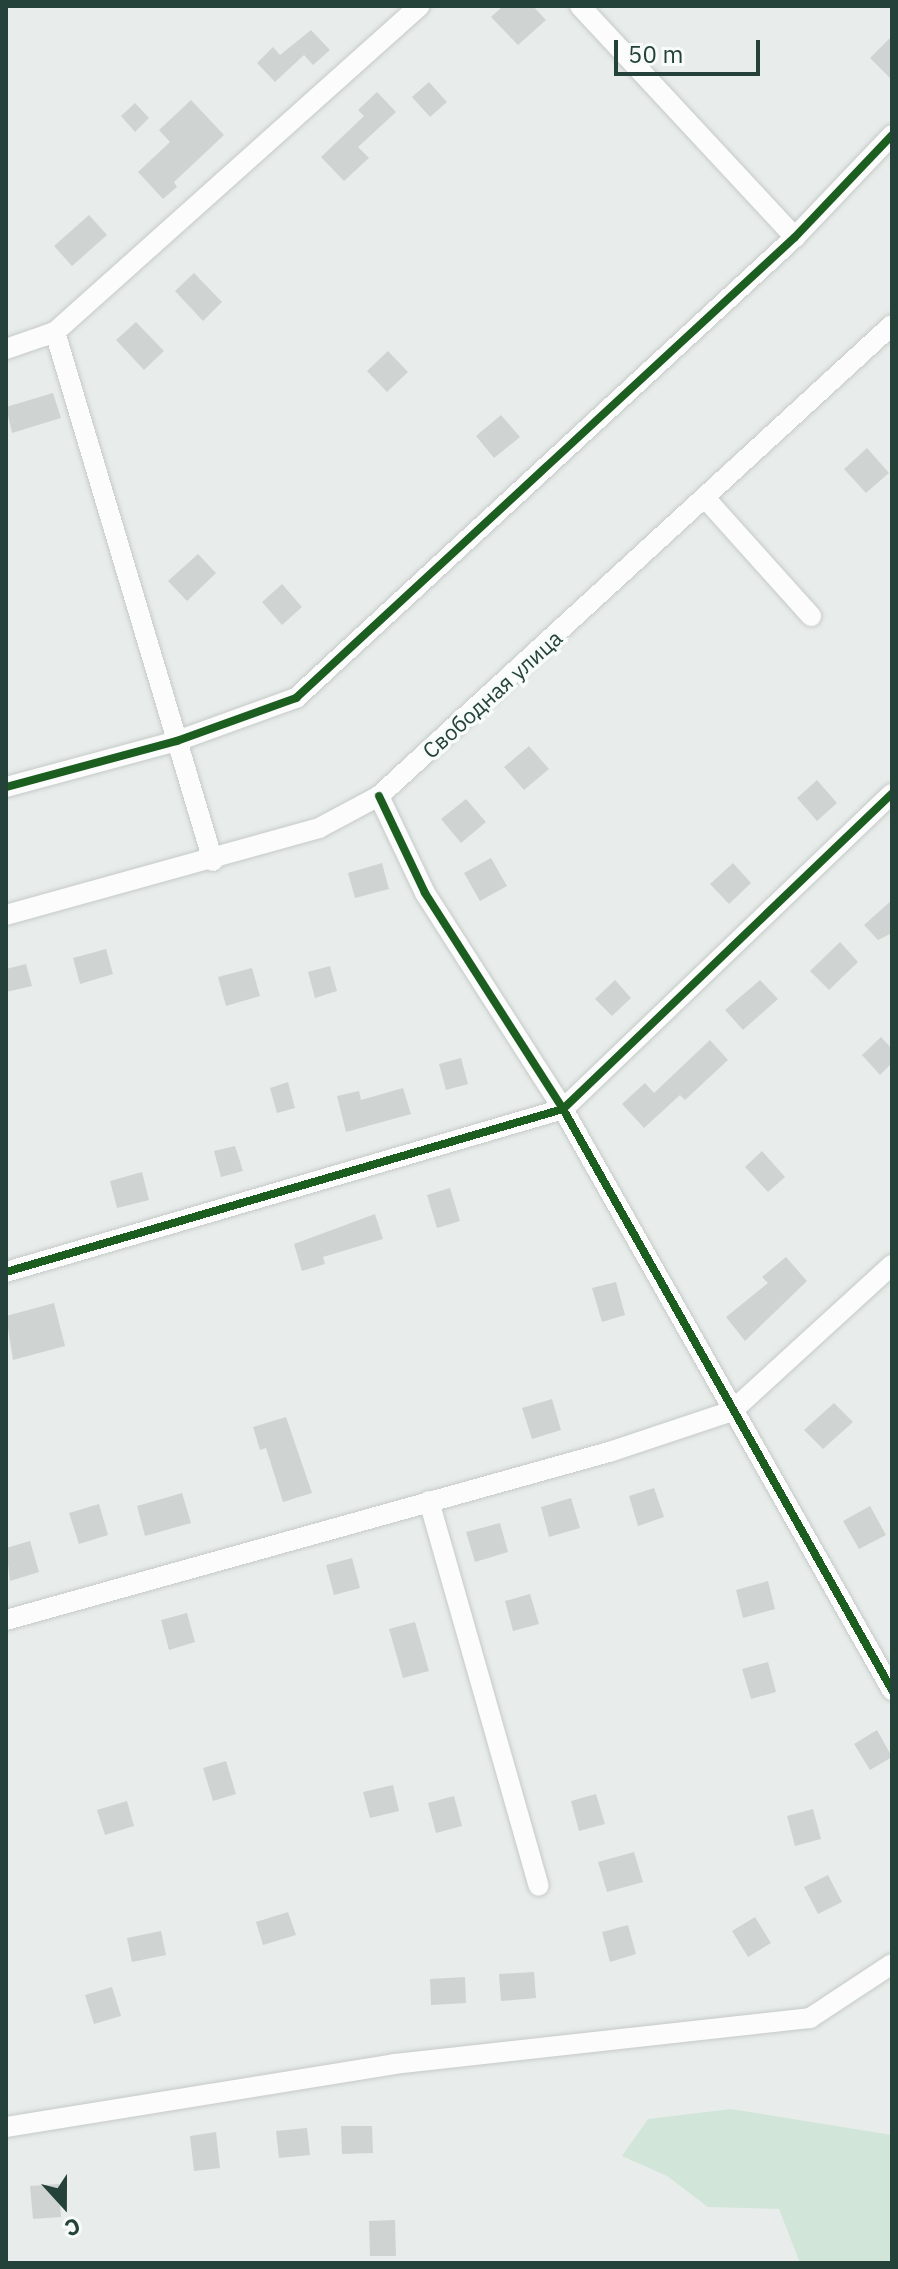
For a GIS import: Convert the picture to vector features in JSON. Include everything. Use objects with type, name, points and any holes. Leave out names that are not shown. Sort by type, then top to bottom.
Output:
[{"type":"street","points":[[6,349],[55,332],[419,6]]},
{"type":"street","points":[[580,6],[795,237]]},
{"type":"street","points":[[6,787],[177,741],[296,698],[795,237],[892,135]]},
{"type":"street","name":"Свободная улица","points":[[6,915],[213,861],[319,828],[379,796],[707,500],[892,325]]},
{"type":"street","points":[[55,332],[213,861]]},
{"type":"street","points":[[707,500],[811,616]]},
{"type":"street","points":[[6,1272],[563,1109],[892,794]]},
{"type":"street","points":[[379,796],[425,893],[563,1109],[892,1690]]},
{"type":"street","points":[[6,1620],[609,1452],[732,1411],[892,1265]]},
{"type":"street","points":[[429,1501],[539,1886]]},
{"type":"street","points":[[6,2127],[394,2064],[810,2018],[892,1964]]},
{"type":"green space","points":[[731,2109],[892,2135],[892,2263],[800,2263],[779,2209],[708,2207],[667,2176],[622,2156],[648,2119]]},
{"type":"building","points":[[503,6],[533,6],[546,20],[518,45],[491,17]]},
{"type":"building","points":[[311,30],[330,50],[313,65],[304,55],[275,82],[257,63],[273,47],[280,55]]},
{"type":"building","points":[[892,36],[892,80],[870,58]]},
{"type":"building","points":[[429,82],[447,102],[430,117],[412,97]]},
{"type":"building","points":[[377,92],[396,112],[358,147],[369,158],[344,181],[321,157],[364,116],[358,110]]},
{"type":"building","points":[[191,100],[224,135],[174,182],[177,187],[163,199],[138,172],[170,142],[159,130]]},
{"type":"building","points":[[135,103],[149,118],[135,132],[121,116]]},
{"type":"building","points":[[89,215],[107,235],[72,266],[54,246]]},
{"type":"building","points":[[194,273],[222,302],[203,321],[175,291]]},
{"type":"building","points":[[136,322],[164,351],[144,370],[116,340]]},
{"type":"building","points":[[388,351],[408,372],[387,392],[367,371]]},
{"type":"building","points":[[53,393],[61,418],[12,433],[6,407]]},
{"type":"building","points":[[501,415],[520,437],[494,458],[476,436]]},
{"type":"building","points":[[867,448],[889,473],[866,493],[844,469]]},
{"type":"building","points":[[198,554],[216,573],[187,601],[168,581]]},
{"type":"building","points":[[282,584],[302,607],[282,625],[262,602]]},
{"type":"building","points":[[529,746],[549,769],[524,790],[504,767]]},
{"type":"building","points":[[817,780],[837,803],[817,821],[797,798]]},
{"type":"building","points":[[466,799],[486,822],[461,843],[441,819]]},
{"type":"building","points":[[491,858],[507,886],[480,901],[464,873]]},
{"type":"building","points":[[382,863],[389,889],[355,898],[348,873]]},
{"type":"building","points":[[733,863],[751,883],[729,904],[710,884]]},
{"type":"building","points":[[892,900],[892,933],[878,940],[864,925]]},
{"type":"building","points":[[840,942],[858,962],[829,990],[810,971]]},
{"type":"building","points":[[106,949],[113,974],[80,984],[73,958]]},
{"type":"building","points":[[26,964],[32,986],[6,992],[6,969]]},
{"type":"building","points":[[330,966],[337,991],[315,998],[308,972]]},
{"type":"building","points":[[252,968],[260,996],[226,1006],[218,977]]},
{"type":"building","points":[[615,980],[631,998],[612,1016],[595,999]]},
{"type":"building","points":[[760,980],[778,999],[743,1030],[725,1010]]},
{"type":"building","points":[[881,1037],[892,1049],[892,1063],[880,1075],[862,1055]]},
{"type":"building","points":[[710,1040],[728,1060],[685,1100],[680,1095],[644,1128],[622,1104],[645,1083],[654,1093]]},
{"type":"building","points":[[461,1058],[468,1084],[446,1090],[439,1064]]},
{"type":"building","points":[[288,1082],[295,1108],[277,1113],[270,1088]]},
{"type":"building","points":[[403,1088],[411,1114],[346,1132],[337,1096],[359,1091],[361,1100]]},
{"type":"building","points":[[235,1146],[243,1171],[221,1177],[214,1151]]},
{"type":"building","points":[[762,1151],[785,1177],[768,1192],[745,1167]]},
{"type":"building","points":[[142,1172],[149,1200],[117,1208],[110,1181]]},
{"type":"building","points":[[450,1188],[460,1221],[437,1228],[427,1195]]},
{"type":"building","points":[[375,1214],[383,1239],[323,1257],[325,1264],[302,1271],[294,1244]]},
{"type":"building","points":[[786,1257],[807,1281],[745,1341],[726,1317],[768,1283],[762,1277]]},
{"type":"building","points":[[616,1282],[625,1315],[602,1322],[592,1288]]},
{"type":"building","points":[[54,1303],[65,1346],[13,1360],[6,1316]]},
{"type":"building","points":[[552,1399],[561,1430],[532,1439],[522,1408]]},
{"type":"building","points":[[834,1403],[853,1422],[823,1449],[804,1430]]},
{"type":"building","points":[[286,1417],[312,1493],[283,1502],[266,1448],[260,1450],[253,1427]]},
{"type":"building","points":[[654,1488],[664,1517],[638,1526],[629,1496]]},
{"type":"building","points":[[182,1493],[191,1523],[145,1536],[137,1506]]},
{"type":"building","points":[[571,1498],[580,1528],[549,1537],[541,1507]]},
{"type":"building","points":[[99,1504],[108,1535],[79,1544],[69,1513]]},
{"type":"building","points":[[870,1506],[886,1535],[859,1549],[843,1521]]},
{"type":"building","points":[[500,1523],[508,1552],[475,1562],[466,1532]]},
{"type":"building","points":[[30,1541],[39,1572],[10,1581],[6,1548]]},
{"type":"building","points":[[352,1558],[360,1588],[334,1595],[326,1565]]},
{"type":"building","points":[[768,1581],[775,1609],[743,1618],[736,1590]]},
{"type":"building","points":[[530,1594],[539,1624],[513,1631],[505,1601]]},
{"type":"building","points":[[187,1613],[195,1642],[169,1650],[161,1620]]},
{"type":"building","points":[[415,1622],[429,1671],[403,1678],[389,1629]]},
{"type":"building","points":[[768,1662],[776,1692],[751,1699],[742,1669]]},
{"type":"building","points":[[877,1730],[892,1757],[870,1770],[854,1744]]},
{"type":"building","points":[[226,1761],[236,1794],[213,1801],[203,1768]]},
{"type":"building","points":[[393,1785],[399,1811],[370,1818],[363,1792]]},
{"type":"building","points":[[596,1794],[605,1824],[579,1831],[571,1801]]},
{"type":"building","points":[[454,1796],[462,1826],[436,1833],[428,1803]]},
{"type":"building","points":[[127,1801],[134,1826],[105,1835],[97,1810]]},
{"type":"building","points":[[813,1809],[821,1839],[795,1846],[787,1816]]},
{"type":"building","points":[[634,1852],[643,1882],[607,1892],[598,1862]]},
{"type":"building","points":[[828,1875],[842,1902],[818,1914],[804,1887]]},
{"type":"building","points":[[288,1912],[296,1935],[263,1945],[256,1922]]},
{"type":"building","points":[[755,1917],[771,1943],[748,1957],[732,1931]]},
{"type":"building","points":[[628,1925],[636,1954],[610,1962],[602,1932]]},
{"type":"building","points":[[161,1931],[166,1955],[132,1962],[127,1938]]},
{"type":"building","points":[[534,1972],[536,1998],[501,2001],[499,1974]]},
{"type":"building","points":[[465,1977],[466,2003],[431,2005],[430,1979]]},
{"type":"building","points":[[112,1987],[121,2016],[94,2024],[85,1995]]},
{"type":"building","points":[[341,2126],[372,2126],[373,2153],[342,2154]]},
{"type":"building","points":[[307,2128],[310,2155],[279,2158],[276,2131]]},
{"type":"building","points":[[216,2132],[220,2168],[194,2171],[190,2136]]},
{"type":"building","points":[[59,2184],[61,2217],[33,2219],[30,2186]]},
{"type":"building","points":[[395,2220],[396,2256],[370,2256],[369,2221]]},
{"type":"cycle path","points":[[6,787],[177,741],[296,698],[795,237],[892,135]]},
{"type":"cycle path","points":[[6,1272],[563,1109],[892,794]]},
{"type":"cycle path","points":[[379,796],[425,893],[563,1109],[892,1690]]}]
